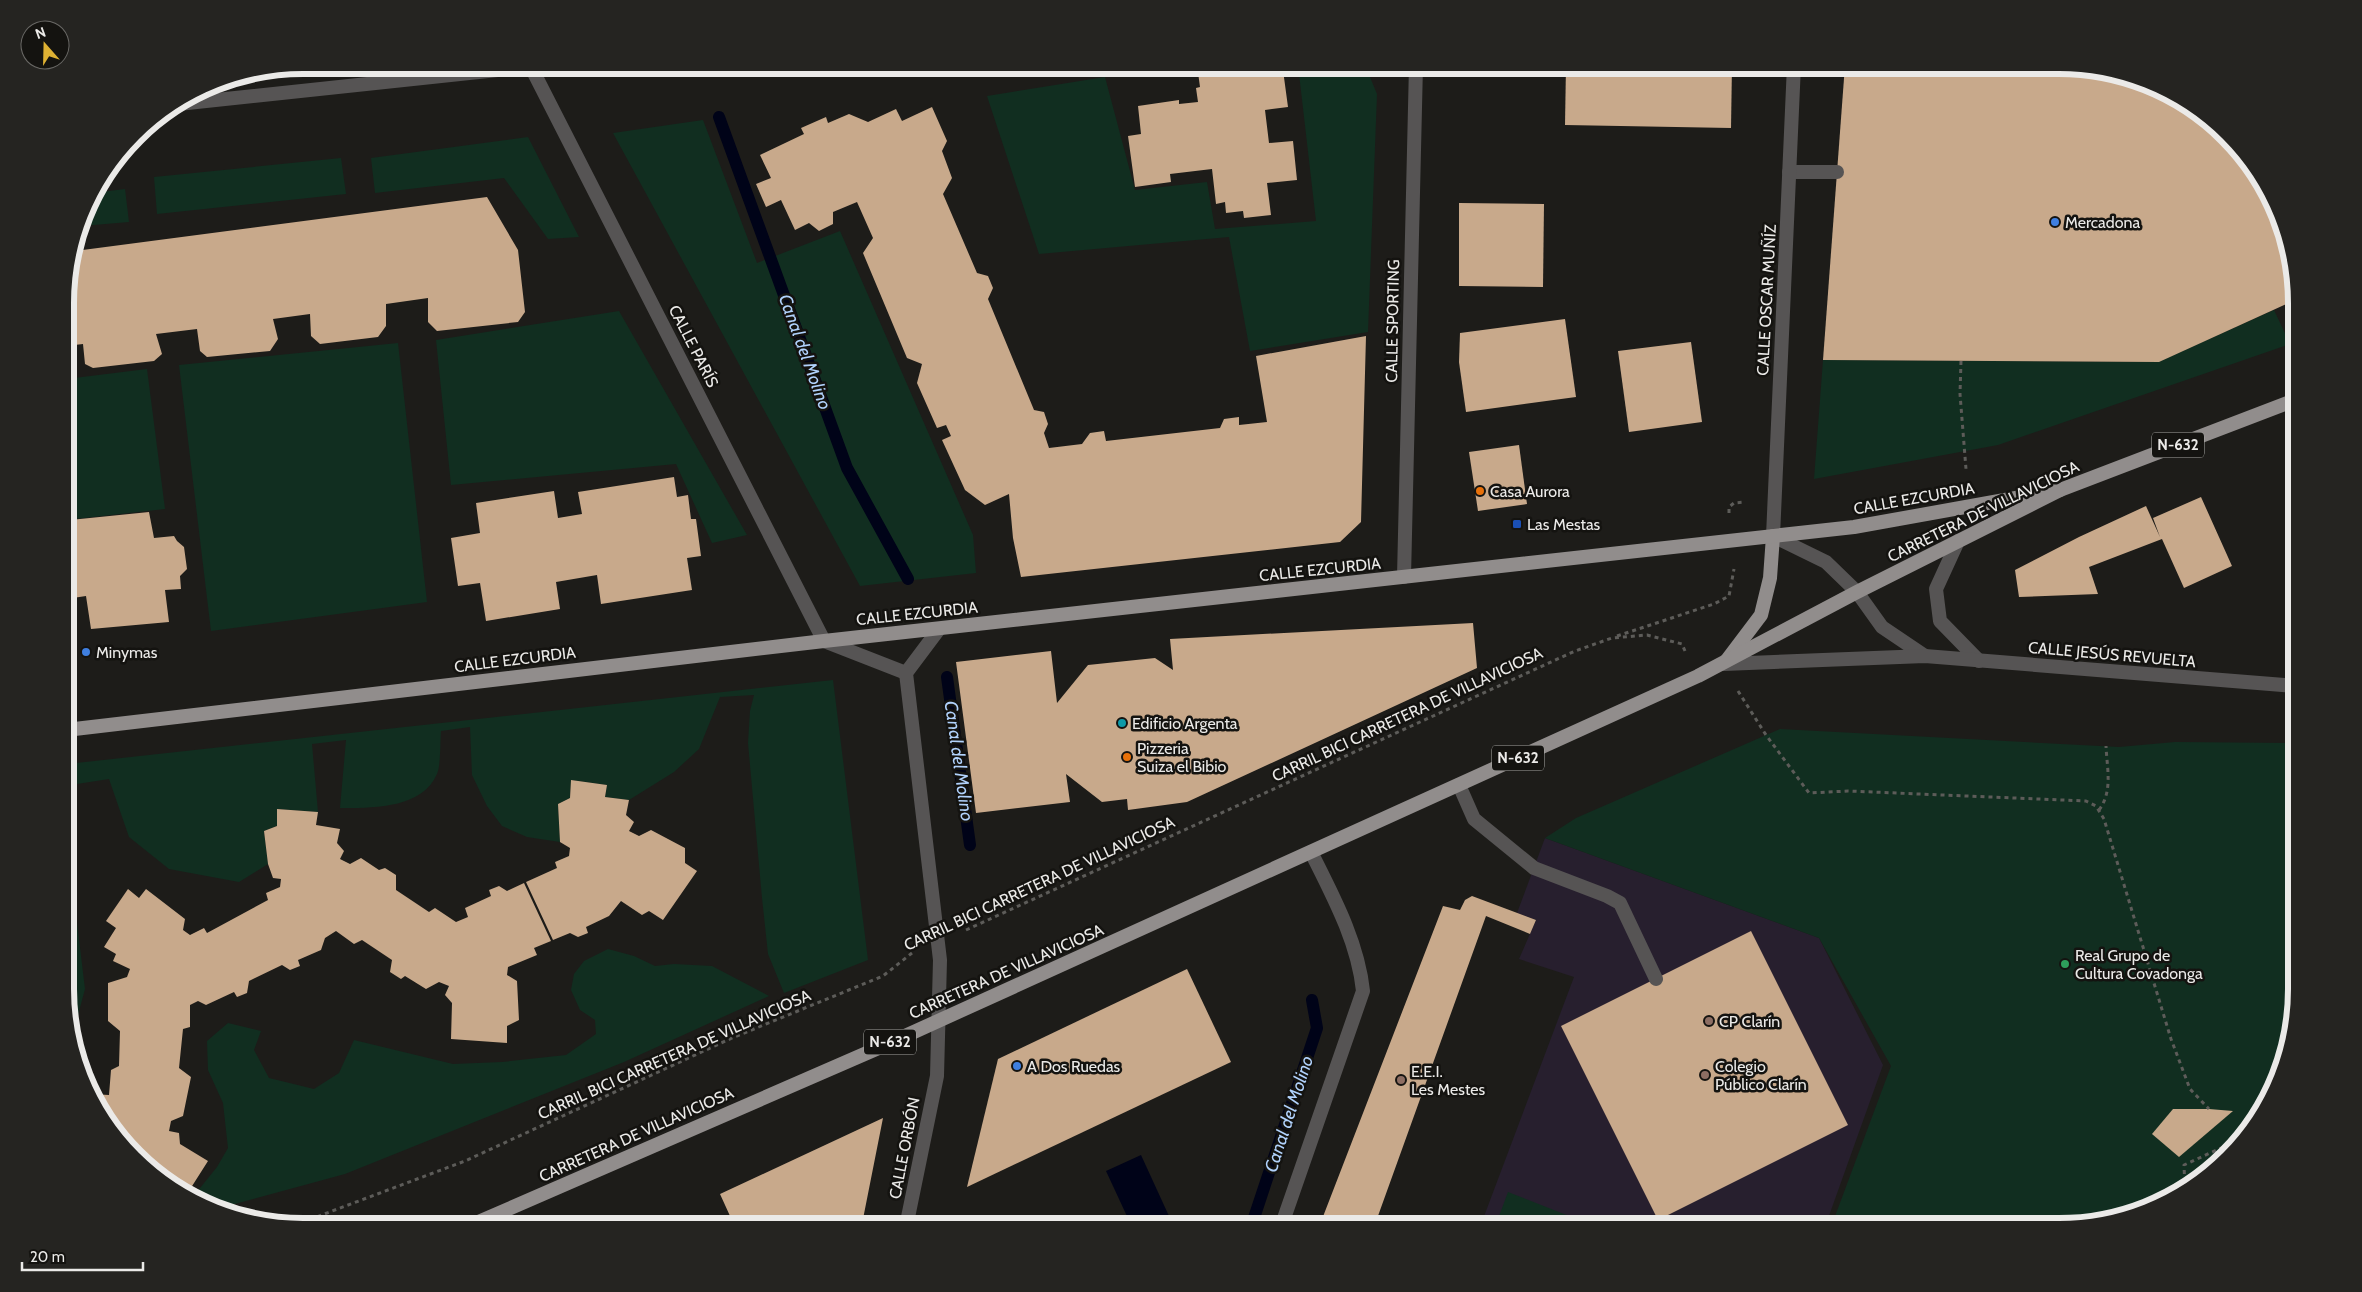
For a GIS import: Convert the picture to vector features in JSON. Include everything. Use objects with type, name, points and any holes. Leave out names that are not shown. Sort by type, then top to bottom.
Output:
[{"type":"main road","name":"CARRETERA DE VILLAVICIOSA","points":[[488,1218],[939,1020],[1724,664],[1857,592],[2060,490],[2288,403]]},
{"type":"main road","name":"CALLE EZCURDIA","points":[[74,729],[824,641],[1854,527],[2060,490]]},
{"type":"main road","name":"CARRETERA DE VILLAVICIOSA","points":[[1724,664],[1761,615],[1770,578],[1773,536]]},
{"type":"street","points":[[191,102],[411,74]]},
{"type":"street","name":"CALLE PARÍS","points":[[542,74],[824,641]]},
{"type":"street","name":"CALLE SPORTING","points":[[1404,577],[1416,74]]},
{"type":"street","name":"CALLE OSCAR MUÑÍZ","points":[[1773,536],[1794,74]]},
{"type":"street","points":[[1790,172],[1837,172]]},
{"type":"street","points":[[1773,536],[1826,562],[1857,592]]},
{"type":"street","points":[[1958,541],[1936,589],[1940,621],[1980,661]]},
{"type":"street","name":"CALLE JESÚS REVUELTA","points":[[1857,592],[1882,627],[1925,656]]},
{"type":"street","points":[[824,641],[906,673],[939,628]]},
{"type":"street","name":"CALLE JESÚS REVUELTA","points":[[1724,664],[1925,656],[2288,685]]},
{"type":"street","name":"CALLE ORBÓN","points":[[906,673],[939,940],[939,1020],[936,1076],[908,1218]]},
{"type":"street","points":[[1459,784],[1474,819],[1534,868],[1607,896],[1620,903],[1656,979]]},
{"type":"street","points":[[1284,1218],[1363,991],[1361,970],[1350,937],[1311,852]]},
{"type":"path","points":[[1961,361],[1960,394],[1966,469]]},
{"type":"path","name":"CARRIL BICI CARRETERA DE VILLAVICIOSA","points":[[314,1218],[465,1161],[732,1038],[883,976],[909,955],[939,940],[1575,651],[1612,638],[1647,635],[1682,644],[1698,676]]},
{"type":"path","points":[[1724,664],[1766,735],[1809,793],[1848,791],[2037,798],[2086,802],[2096,806],[2104,819],[2171,1039],[2190,1089],[2209,1109]]},
{"type":"path","points":[[2099,810],[2106,800],[2108,788],[2106,746]]},
{"type":"path","points":[[2185,1181],[2184,1165],[2223,1148]]},
{"type":"shaded area","name":"CP Clarín","points":[[1545,838],[1819,938],[1883,1065],[1828,1218],[1483,1218],[1574,977],[1519,959],[1536,920],[1517,913]]},
{"type":"green space","points":[[1299,74],[1369,74],[1377,94],[1368,332],[1250,351],[1229,237],[1039,254],[987,96],[1105,77],[1135,190],[1207,182],[1215,229],[1316,221]]},
{"type":"green space","points":[[703,120],[757,263],[840,231],[973,535],[976,573],[860,586],[613,133]]},
{"type":"green space","points":[[528,137],[579,237],[548,239],[504,178],[375,193],[371,158]]},
{"type":"green space","points":[[341,158],[346,194],[157,214],[154,177]]},
{"type":"green space","points":[[125,189],[129,222],[87,226],[102,192]]},
{"type":"green space","points":[[2274,310],[2288,340],[2288,345],[1998,445],[1814,479],[1823,360],[2158,362]]},
{"type":"green space","points":[[619,311],[747,535],[712,543],[676,464],[451,485],[436,340]]},
{"type":"green space","points":[[398,343],[427,602],[211,631],[179,365]]},
{"type":"green space","points":[[147,369],[165,509],[74,519],[74,378]]},
{"type":"green space","points":[[833,680],[868,960],[784,993],[768,954],[762,898],[748,743],[750,711],[754,695],[720,697],[699,749],[674,772],[629,800],[605,797],[607,785],[571,780],[570,798],[558,804],[560,842],[527,837],[502,826],[487,806],[472,775],[470,727],[441,731],[440,759],[437,774],[430,786],[420,794],[395,804],[367,808],[340,808],[346,740],[312,744],[318,812],[277,809],[277,826],[264,831],[268,864],[239,882],[169,869],[129,837],[109,779],[77,784],[74,828],[74,763]]},
{"type":"green space","name":"Real Grupo de Cultura Covadonga","points":[[1780,729],[2119,747],[2175,742],[2288,743],[2288,1004],[2284,1034],[2271,1077],[2250,1117],[2221,1151],[2187,1180],[2161,1195],[2133,1206],[2104,1214],[2074,1218],[1834,1218],[1891,1066],[1819,938],[1545,838],[1576,818]]},
{"type":"green space","points":[[74,898],[85,989],[76,1021],[74,1004]]},
{"type":"green space","points":[[608,949],[634,956],[655,966],[674,964],[712,966],[769,996],[624,1062],[345,1174],[228,1206],[196,1193],[217,1167],[228,1148],[223,1103],[208,1070],[207,1041],[228,1023],[261,1031],[254,1050],[269,1078],[314,1089],[339,1073],[354,1040],[453,1064],[502,1062],[566,1055],[596,1034],[595,1020],[580,1010],[571,990],[574,974],[584,961]]},
{"type":"green space","points":[[1508,1192],[1574,1218],[1498,1218]]},
{"type":"water","points":[[1141,1155],[1170,1218],[1128,1218],[1106,1171]]},
{"type":"building","points":[[1198,74],[1284,74],[1288,107],[1265,110],[1269,143],[1293,141],[1297,180],[1267,183],[1271,215],[1244,218],[1243,211],[1226,213],[1225,202],[1216,204],[1212,169],[1170,174],[1171,182],[1135,187],[1128,136],[1141,134],[1138,106],[1179,100],[1179,104],[1198,102],[1196,88],[1200,87]]},
{"type":"building","points":[[1566,74],[1732,74],[1731,128],[1565,125]]},
{"type":"building","name":"Mercadona","points":[[1844,74],[2074,74],[2104,78],[2147,91],[2174,104],[2199,121],[2241,163],[2265,201],[2276,229],[2284,258],[2288,303],[2159,362],[1823,360]]},
{"type":"building","points":[[932,107],[947,141],[942,151],[952,178],[943,194],[977,273],[988,276],[993,288],[988,299],[1034,410],[1044,412],[1048,424],[1044,433],[1049,448],[1082,444],[1090,433],[1104,431],[1106,441],[1220,428],[1224,419],[1239,417],[1239,425],[1267,422],[1256,356],[1366,336],[1361,522],[1340,542],[1021,577],[1013,538],[1009,494],[985,505],[965,490],[942,440],[951,436],[946,425],[937,428],[917,383],[922,364],[907,358],[863,253],[873,238],[857,202],[833,212],[833,224],[819,231],[809,223],[795,230],[781,200],[766,207],[756,184],[771,178],[760,155],[804,134],[801,128],[826,117],[828,123],[849,114],[868,122],[896,109],[902,121]]},
{"type":"building","points":[[487,197],[518,250],[525,312],[518,322],[437,331],[428,322],[428,298],[386,304],[386,326],[378,337],[320,344],[311,336],[310,314],[273,319],[278,339],[270,351],[207,357],[200,351],[197,329],[156,334],[162,354],[154,361],[93,368],[85,364],[83,344],[74,345],[74,288],[80,250]]},
{"type":"building","points":[[1459,203],[1544,204],[1543,287],[1459,286]]},
{"type":"building","points":[[1565,319],[1576,397],[1466,412],[1459,362],[1460,333]]},
{"type":"building","points":[[1691,342],[1702,422],[1629,432],[1618,351]]},
{"type":"building","points":[[1519,445],[1527,504],[1478,511],[1469,452]]},
{"type":"building","points":[[674,477],[677,497],[688,495],[691,519],[696,519],[701,556],[687,558],[692,590],[601,604],[597,575],[556,582],[560,609],[486,621],[480,583],[458,586],[451,538],[480,533],[476,503],[554,491],[558,518],[582,514],[578,492]]},
{"type":"building","points":[[2201,497],[2232,566],[2184,588],[2162,539],[2089,567],[2098,594],[2019,597],[2015,570],[2079,537],[2146,506],[2160,537],[2153,518]]},
{"type":"building","points":[[149,512],[154,538],[174,536],[184,547],[187,569],[180,576],[181,589],[165,590],[169,622],[91,629],[86,596],[74,598],[74,520]]},
{"type":"building","points":[[1473,623],[1477,668],[1187,802],[1128,810],[1127,799],[1102,802],[1066,774],[1070,802],[976,813],[956,662],[1051,651],[1057,703],[1088,665],[1155,658],[1173,670],[1170,639]]},
{"type":"building","points":[[571,780],[607,785],[605,797],[629,800],[626,815],[634,822],[629,831],[639,836],[651,830],[685,848],[685,863],[697,871],[663,920],[649,911],[642,915],[621,901],[609,916],[586,927],[588,933],[578,937],[570,933],[553,940],[526,882],[557,868],[555,862],[569,856],[570,848],[560,842],[558,804],[570,798]]},
{"type":"building","points":[[277,809],[318,812],[316,825],[340,829],[337,843],[344,851],[340,859],[350,864],[361,858],[379,870],[385,868],[396,875],[396,890],[429,912],[435,908],[456,922],[468,917],[465,908],[491,896],[489,890],[499,886],[507,891],[524,883],[551,941],[534,948],[537,955],[508,967],[507,975],[517,981],[519,1020],[507,1026],[507,1043],[451,1039],[452,1003],[445,995],[449,986],[439,982],[426,989],[405,976],[401,979],[390,972],[392,960],[362,940],[354,944],[336,931],[325,938],[321,950],[298,960],[300,966],[290,970],[282,965],[249,981],[247,993],[237,997],[234,992],[206,1005],[198,1001],[190,1005],[190,1027],[183,1029],[179,1068],[191,1077],[183,1116],[171,1121],[169,1131],[179,1133],[180,1144],[208,1161],[190,1189],[163,1171],[141,1151],[112,1117],[99,1094],[109,1095],[111,1070],[119,1066],[120,1031],[108,1021],[108,983],[127,977],[130,969],[113,961],[116,954],[104,947],[116,928],[106,921],[128,889],[139,898],[146,889],[185,919],[183,930],[190,935],[204,928],[207,933],[268,900],[266,893],[280,887],[281,879],[273,878],[268,864],[264,831],[277,826]]},
{"type":"building","name":"E.E.I. Les Mestes","points":[[1472,896],[1536,920],[1530,934],[1486,916],[1377,1218],[1322,1218],[1443,906],[1460,910],[1465,900]]},
{"type":"building","name":"Colegio Público Clarín","points":[[1751,931],[1848,1125],[1662,1218],[1657,1218],[1561,1026]]},
{"type":"building","points":[[1187,969],[1231,1062],[967,1187],[998,1059]]},
{"type":"building","points":[[2173,1109],[2233,1111],[2179,1157],[2152,1134]]},
{"type":"building","points":[[883,1118],[863,1218],[725,1218],[730,1216],[720,1194]]},
{"type":"waterway","name":"Canal del Molino","points":[[719,117],[847,468],[908,579]]},
{"type":"waterway","name":"Canal del Molino","points":[[947,677],[970,845]]},
{"type":"waterway","name":"Canal del Molino","points":[[1254,1218],[1317,1028],[1312,1000]]},
{"type":"place","name":"Mercadona","points":[[2055,222]]},
{"type":"place","name":"Casa Aurora","points":[[1480,491]]},
{"type":"place","name":"Las Mestas","points":[[1517,524]]},
{"type":"place","name":"Minymas","points":[[86,652]]},
{"type":"place","name":"Edificio Argenta","points":[[1122,723]]},
{"type":"place","name":"Pizzeria Suiza el Bibio","points":[[1127,757]]},
{"type":"place","name":"Real Grupo de Cultura Covadonga","points":[[2065,964]]},
{"type":"place","name":"CP Clarín","points":[[1709,1021]]},
{"type":"place","name":"A Dos Ruedas","points":[[1017,1066]]},
{"type":"place","name":"Colegio Público Clarín","points":[[1705,1075]]},
{"type":"place","name":"E.E.I. Les Mestes","points":[[1401,1080]]}]
